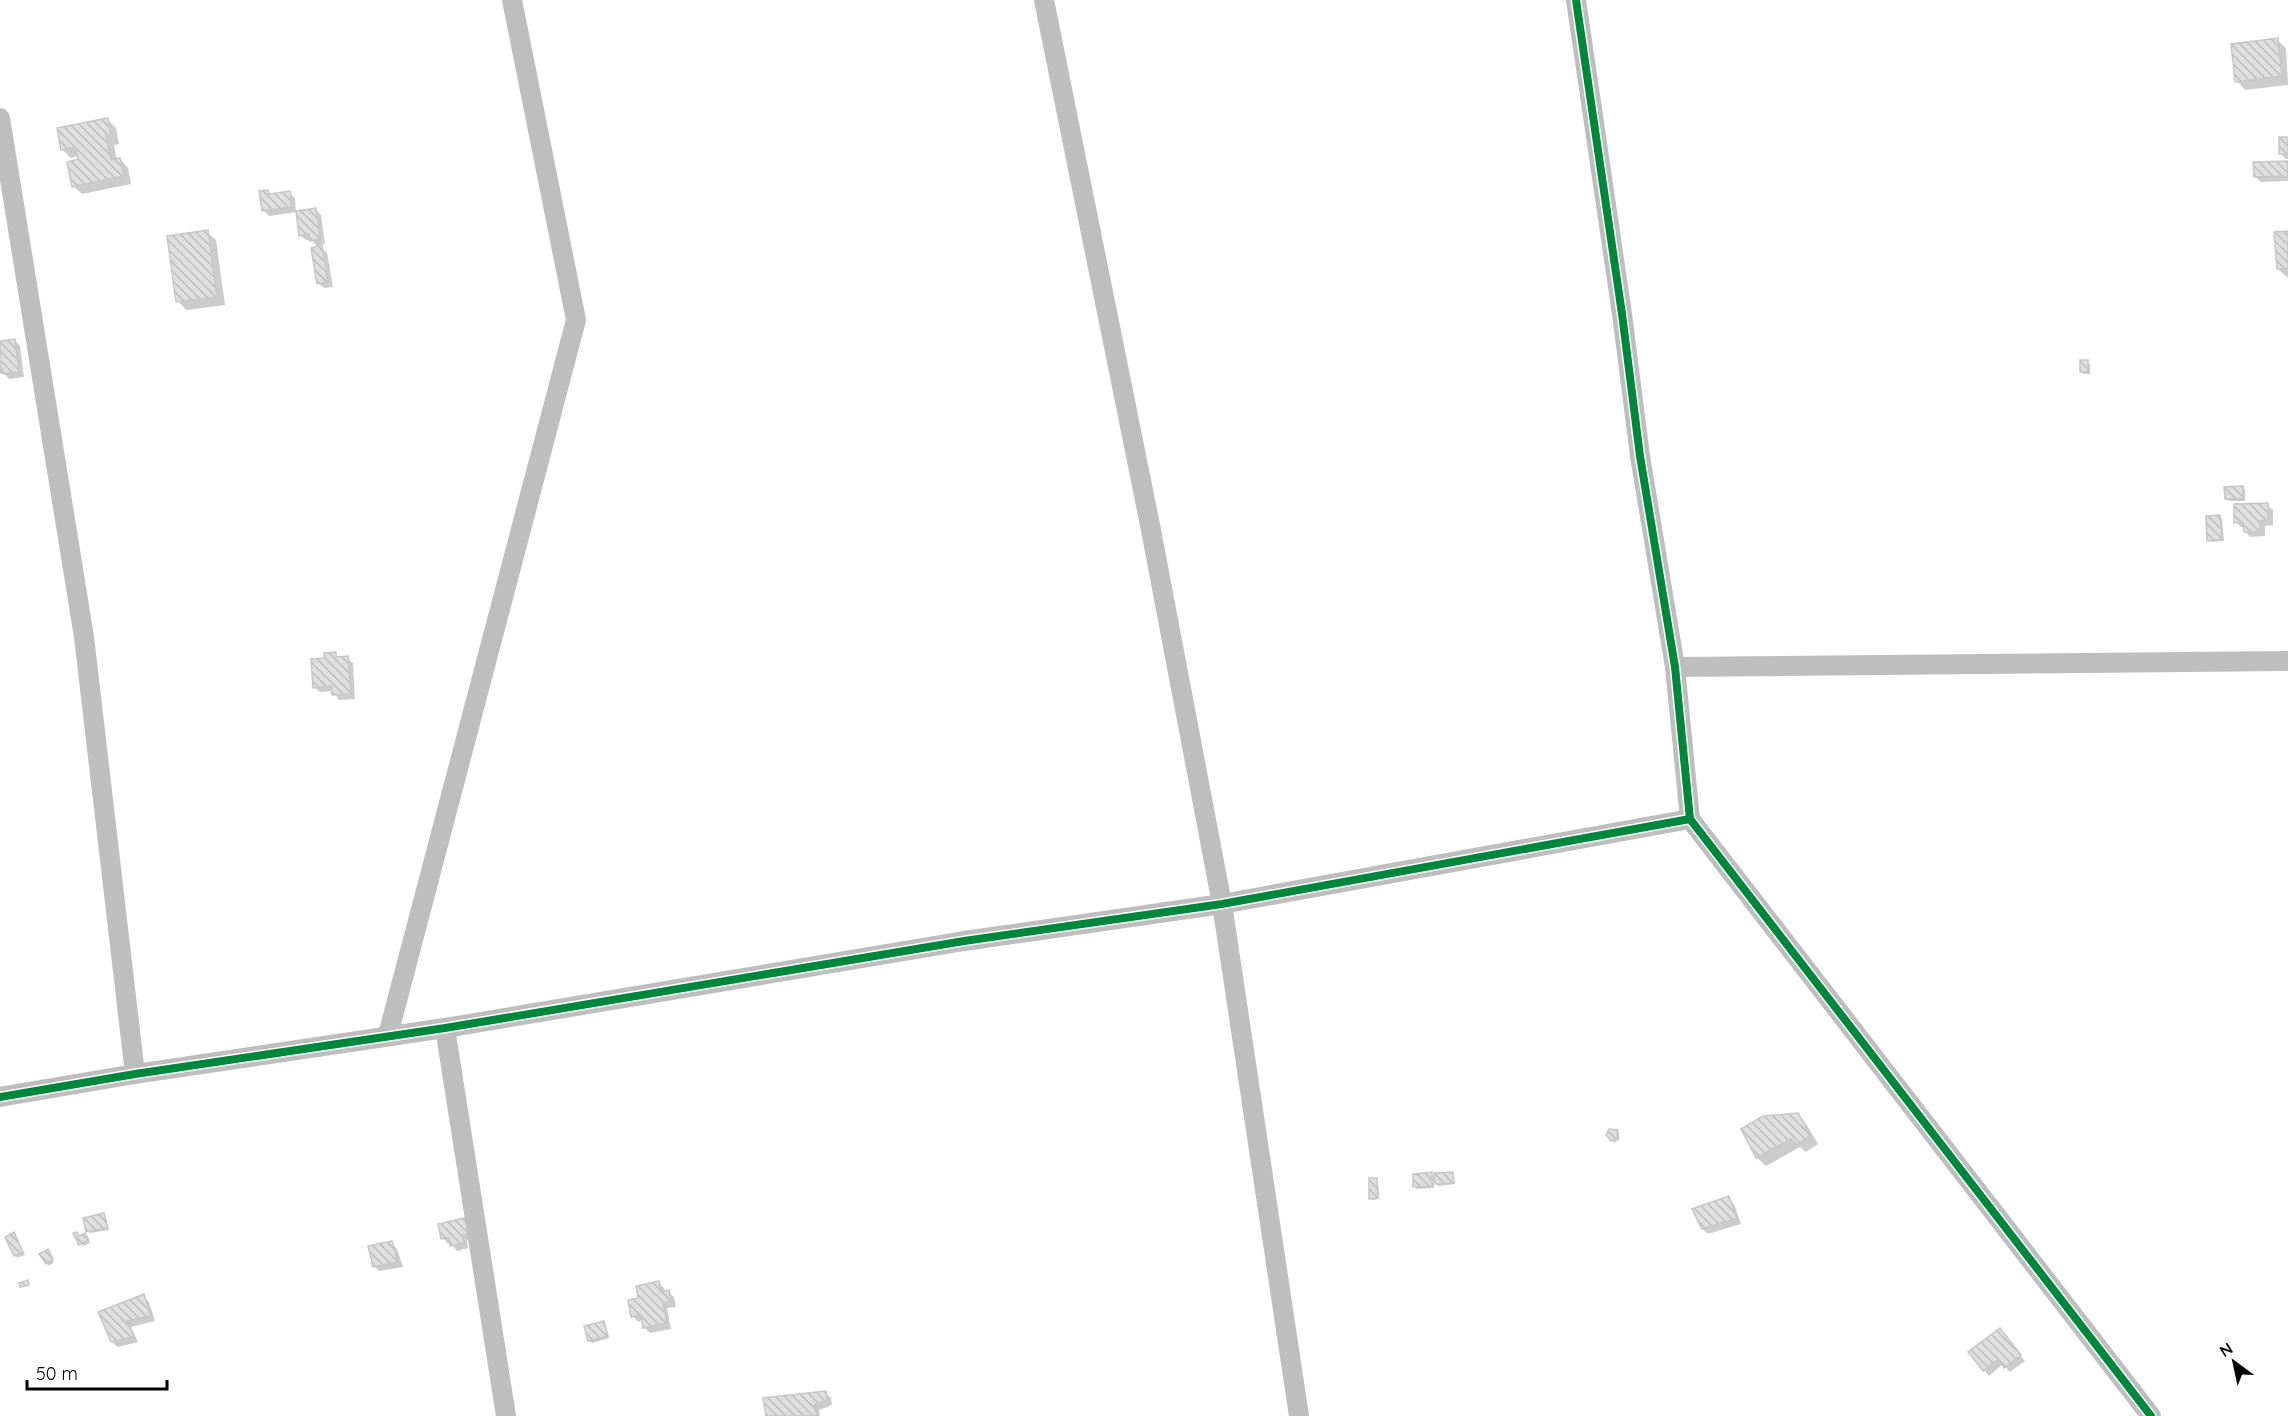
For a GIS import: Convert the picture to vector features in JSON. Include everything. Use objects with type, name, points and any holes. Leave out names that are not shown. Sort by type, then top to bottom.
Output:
[{"type":"street","points":[[388,1035],[576,320],[512,0]]},
{"type":"street","points":[[1044,0],[1152,536],[1222,904],[1299,1416]]},
{"type":"street","points":[[1576,0],[1622,314],[1640,456],[1675,667],[1690,819],[2151,1416]]},
{"type":"street","points":[[0,118],[84,637],[135,1074]]},
{"type":"street","points":[[1675,667],[2288,661]]},
{"type":"street","points":[[0,1097],[135,1074],[445,1028],[952,943],[1222,904],[1690,819]]},
{"type":"street","points":[[445,1028],[506,1416]]},
{"type":"building","points":[[2278,38],[2282,76],[2235,82],[2231,44]]},
{"type":"building","points":[[108,118],[111,136],[106,136],[111,160],[120,158],[124,176],[72,187],[67,162],[78,159],[75,147],[61,150],[57,128]]},
{"type":"building","points":[[2279,137],[2288,137],[2288,154],[2279,154]]},
{"type":"building","points":[[2288,161],[2288,176],[2254,177],[2253,162]]},
{"type":"building","points":[[268,190],[269,194],[290,191],[292,207],[262,211],[259,191]]},
{"type":"building","points":[[316,208],[320,239],[310,241],[309,234],[299,236],[296,211]]},
{"type":"building","points":[[208,230],[217,297],[176,302],[167,236]]},
{"type":"building","points":[[2288,231],[2288,268],[2277,269],[2274,232]]},
{"type":"building","points":[[322,245],[328,282],[317,284],[311,248]]},
{"type":"building","points":[[15,339],[19,372],[3,374],[0,368],[0,341]]},
{"type":"building","points":[[2080,360],[2088,360],[2088,372],[2080,372]]},
{"type":"building","points":[[2243,486],[2243,499],[2225,499],[2224,487]]},
{"type":"building","points":[[2268,503],[2268,520],[2260,521],[2260,532],[2244,532],[2243,522],[2234,523],[2234,504]]},
{"type":"building","points":[[2220,515],[2222,539],[2207,541],[2206,516]]},
{"type":"building","points":[[336,652],[336,657],[348,656],[351,694],[332,695],[331,686],[313,688],[311,659],[324,658],[324,653]]},
{"type":"building","points":[[1798,1113],[1811,1135],[1797,1145],[1791,1139],[1756,1158],[1741,1129],[1763,1116]]},
{"type":"building","points":[[1609,1129],[1618,1130],[1617,1138],[1611,1141],[1606,1135]]},
{"type":"building","points":[[1432,1172],[1432,1186],[1413,1187],[1413,1174]]},
{"type":"building","points":[[1453,1172],[1454,1183],[1435,1184],[1434,1173]]},
{"type":"building","points":[[1369,1178],[1377,1178],[1378,1198],[1369,1199]]},
{"type":"building","points":[[1729,1196],[1737,1218],[1702,1229],[1692,1209]]},
{"type":"building","points":[[104,1213],[108,1228],[86,1232],[83,1218]]},
{"type":"building","points":[[469,1217],[473,1233],[462,1235],[464,1243],[450,1246],[449,1238],[441,1239],[438,1224]]},
{"type":"building","points":[[14,1232],[23,1252],[14,1256],[5,1237]]},
{"type":"building","points":[[77,1232],[79,1236],[85,1233],[89,1240],[79,1245],[73,1233]]},
{"type":"building","points":[[392,1241],[398,1262],[373,1267],[368,1246]]},
{"type":"building","points":[[48,1249],[53,1259],[46,1264],[39,1254]]},
{"type":"building","points":[[28,1280],[29,1285],[20,1287],[19,1283]]},
{"type":"building","points":[[659,1281],[661,1292],[669,1290],[671,1301],[663,1303],[667,1323],[643,1328],[641,1315],[631,1317],[628,1300],[638,1298],[636,1286]]},
{"type":"building","points":[[144,1294],[151,1316],[127,1321],[134,1337],[111,1342],[98,1312]]},
{"type":"building","points":[[604,1321],[608,1336],[588,1341],[584,1326]]},
{"type":"building","points":[[2000,1328],[2021,1355],[2004,1368],[1998,1359],[1983,1371],[1968,1352]]},
{"type":"building","points":[[826,1391],[827,1400],[814,1405],[817,1416],[766,1416],[763,1398]]},
{"type":"cycle path","points":[[1576,0],[1622,314],[1640,456],[1675,667],[1690,819],[2151,1416]]},
{"type":"cycle path","points":[[0,1097],[135,1074],[445,1028],[964,941],[1222,904],[1690,819]]}]
